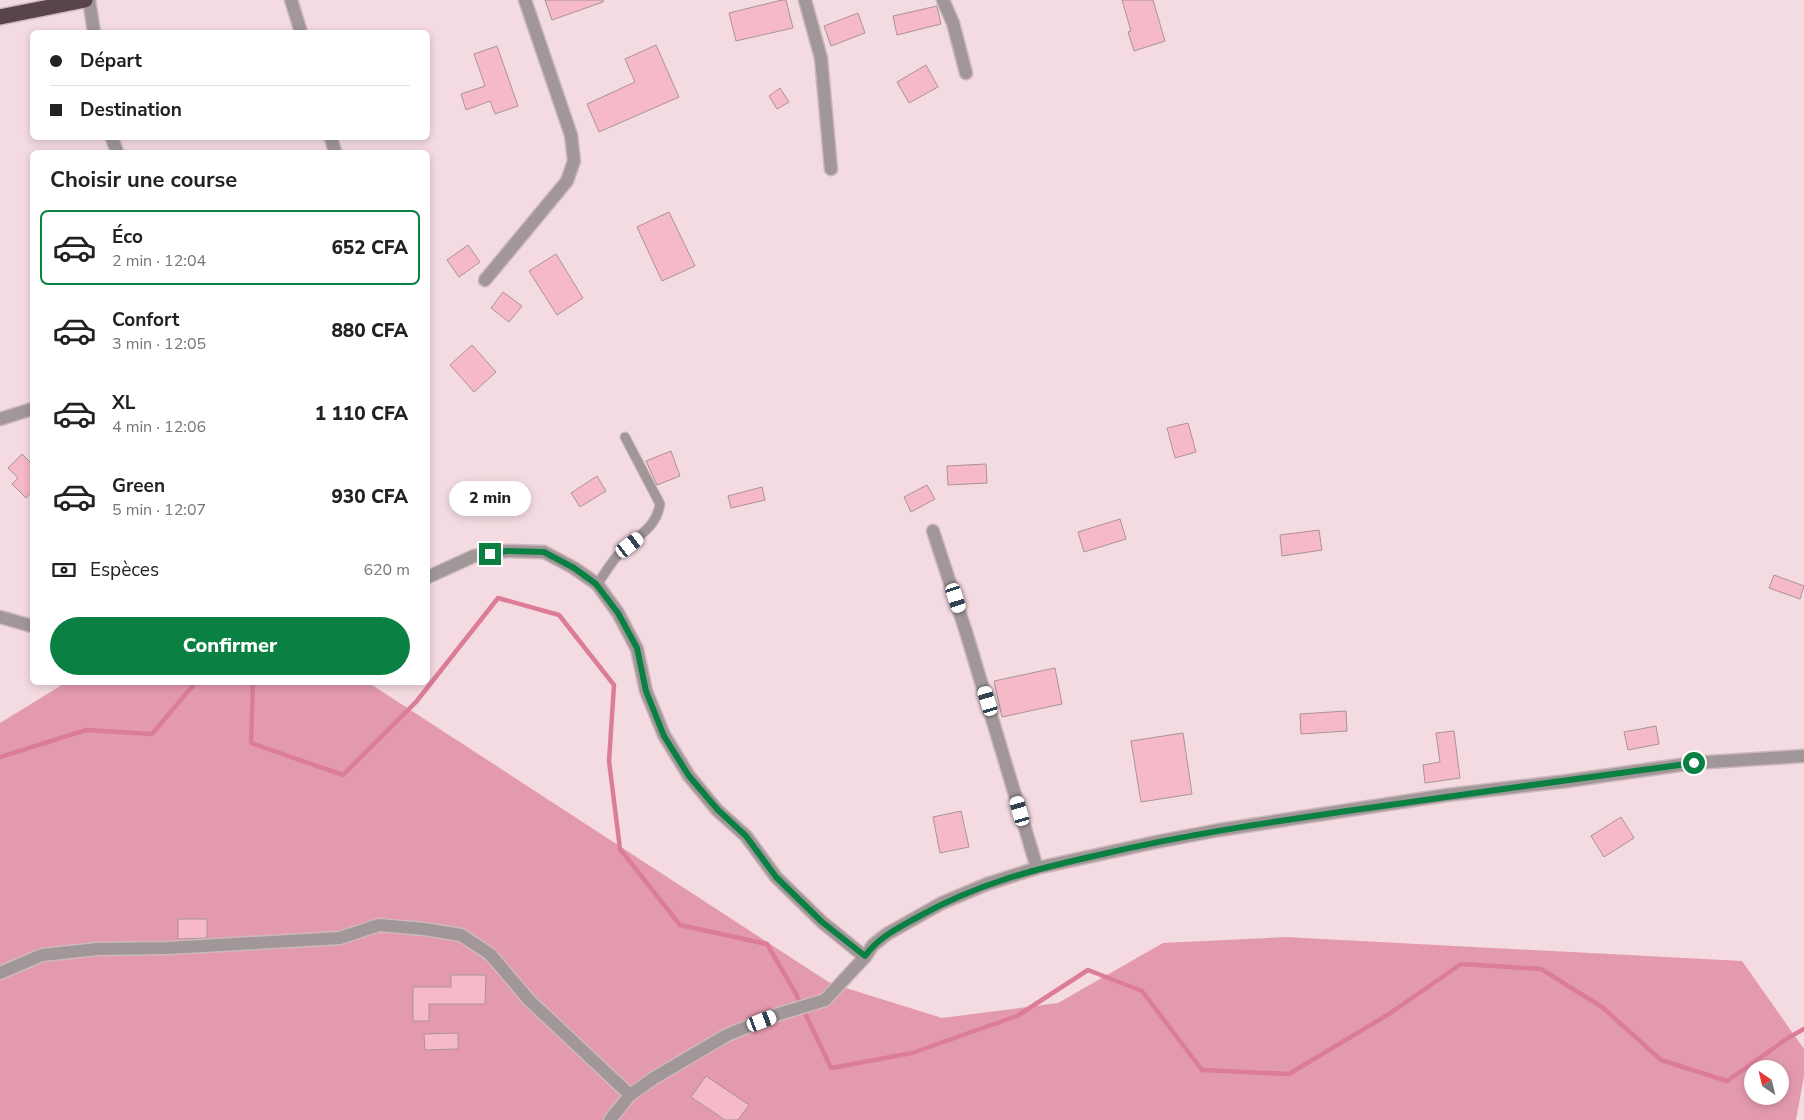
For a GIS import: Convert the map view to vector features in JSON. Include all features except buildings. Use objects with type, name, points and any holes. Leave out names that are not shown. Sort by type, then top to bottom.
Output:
[{"type":"highway","points":[[0,17],[85,0]]},
{"type":"street","points":[[90,0],[94,30]]},
{"type":"street","points":[[291,0],[300,30]]},
{"type":"street","points":[[485,280],[567,181],[574,161],[570,135],[525,0]]},
{"type":"street","points":[[805,0],[821,58],[830,170]]},
{"type":"street","points":[[943,0],[953,23],[966,73]]},
{"type":"street","points":[[0,419],[30,410]]},
{"type":"street","points":[[933,531],[972,651],[1037,868]]},
{"type":"street","points":[[430,576],[474,556],[507,551],[544,552],[574,568],[596,584],[618,613],[637,648],[646,691],[664,736],[689,776],[718,810],[746,836],[776,877],[822,922],[865,956]]},
{"type":"street","points":[[0,617],[30,625]]},
{"type":"street","points":[[610,1120],[630,1095],[654,1078],[727,1035],[779,1014],[825,1000],[873,945],[887,934],[942,903],[987,884],[1037,868],[1192,835],[1447,796],[1694,763],[1804,756]]},
{"type":"street","points":[[0,973],[42,955],[98,949],[168,948],[340,938],[380,925],[461,935],[490,954],[529,1000],[630,1095]]},
{"type":"lane","points":[[596,584],[619,554],[642,535],[658,515],[660,504],[626,437]]},
{"type":"shaded area","points":[[62,685],[372,685],[830,983],[942,1018],[1058,1003],[1163,943],[1285,937],[1742,961],[1804,1049],[1804,1076],[1796,1120],[0,1120],[0,723]]},
{"type":"waterway","points":[[430,684],[498,598],[559,615],[614,685],[609,761],[620,849],[680,925],[767,944],[796,994],[831,1068],[912,1053],[1017,1016],[1088,970],[1142,991],[1202,1070],[1289,1074],[1389,1014],[1461,964],[1541,969],[1602,1007],[1661,1060],[1727,1081],[1804,1029]]},
{"type":"waterway","points":[[0,757],[86,730],[152,734],[193,685]]},
{"type":"waterway","points":[[253,685],[251,743],[343,775],[416,702],[429,685]]},
{"type":"route","points":[[490,554],[507,551],[544,552],[574,568],[596,584],[618,613],[637,648],[646,691],[664,736],[689,776],[718,810],[746,836],[776,877],[822,922],[865,956],[873,945],[887,934],[942,903],[987,884],[1037,868],[1219,830],[1447,796],[1694,763]]}]
